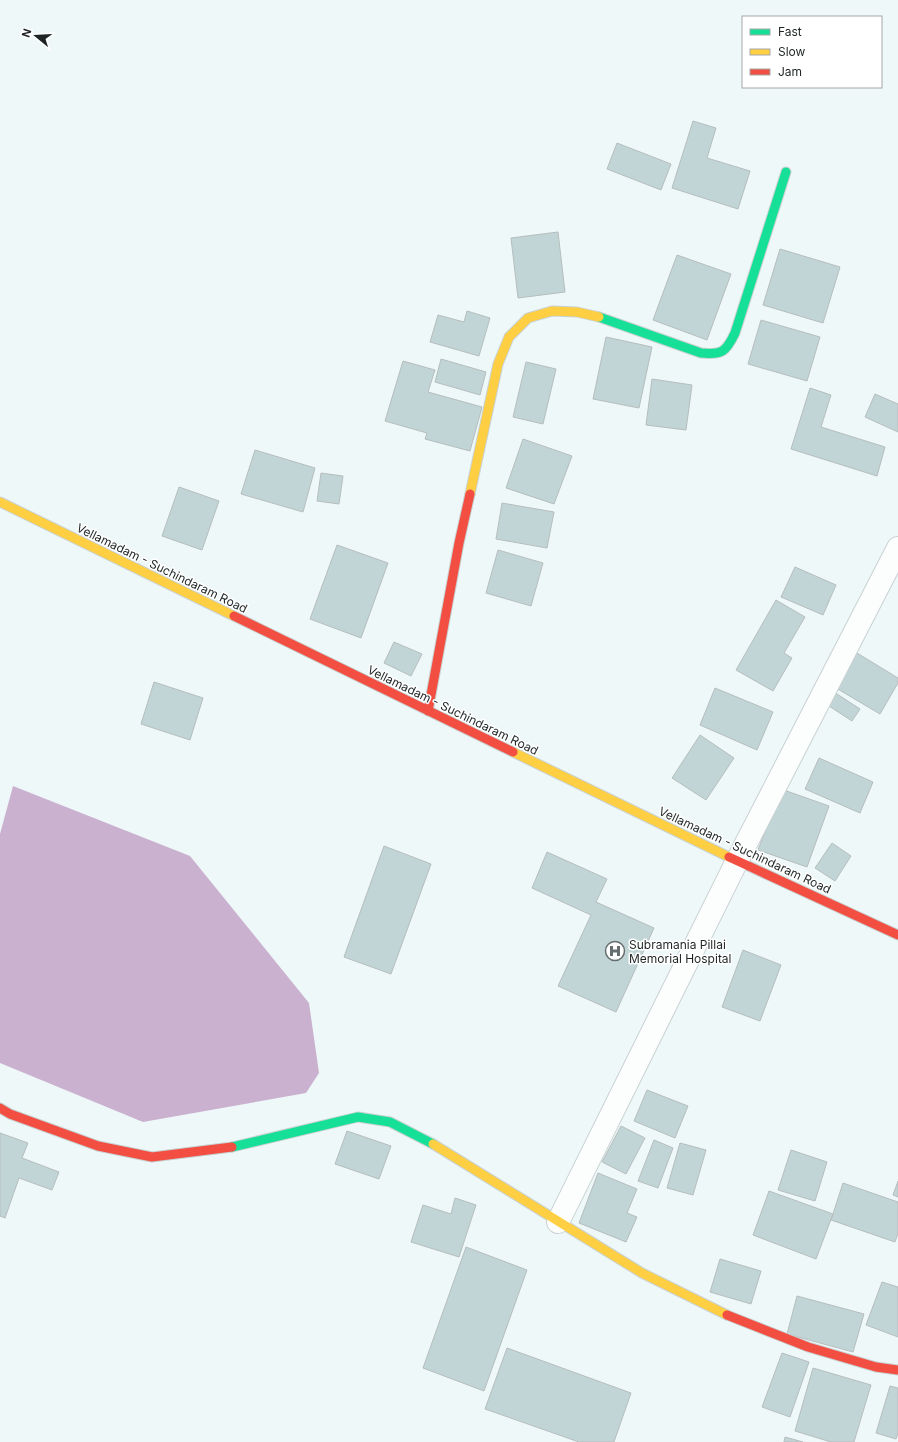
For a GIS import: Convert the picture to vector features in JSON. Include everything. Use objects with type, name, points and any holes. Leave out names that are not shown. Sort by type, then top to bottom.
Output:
[{"type":"street","points":[[428,711],[459,543],[498,364],[510,337],[528,318],[552,311],[577,312],[596,316],[701,353],[716,355],[728,348],[735,333],[786,172]]},
{"type":"street","name":"Vellamadam - Suchindaram Road","points":[[0,502],[737,861],[898,935]]},
{"type":"street","points":[[558,1222],[737,861],[898,548]]},
{"type":"street","points":[[0,1108],[10,1114],[98,1146],[152,1156],[227,1148],[358,1117],[390,1122],[440,1147],[642,1273],[737,1320],[808,1348],[876,1367],[898,1370]]},
{"type":"shaded area","points":[[13,786],[190,856],[309,1003],[319,1073],[306,1093],[143,1122],[0,1063],[0,834]]},
{"type":"building","points":[[693,121],[716,128],[707,158],[750,171],[738,209],[672,188]]},
{"type":"building","points":[[617,143],[671,164],[661,190],[607,169]]},
{"type":"building","points":[[558,232],[565,292],[518,298],[511,238]]},
{"type":"building","points":[[780,249],[840,267],[823,323],[763,305]]},
{"type":"building","points":[[677,255],[731,274],[707,340],[653,320]]},
{"type":"building","points":[[467,311],[490,318],[479,356],[430,342],[438,315],[464,322]]},
{"type":"building","points":[[761,320],[820,337],[807,381],[748,364]]},
{"type":"building","points":[[606,337],[652,347],[639,408],[593,399]]},
{"type":"building","points":[[441,359],[486,372],[480,395],[435,382]]},
{"type":"building","points":[[403,361],[435,370],[428,392],[482,407],[470,451],[425,439],[427,433],[385,421]]},
{"type":"building","points":[[526,362],[556,369],[543,424],[513,417]]},
{"type":"building","points":[[652,379],[692,385],[686,430],[646,425]]},
{"type":"building","points":[[810,388],[831,395],[821,427],[885,447],[877,476],[791,449]]},
{"type":"building","points":[[875,394],[898,404],[898,432],[865,417]]},
{"type":"building","points":[[523,439],[572,456],[554,504],[506,488]]},
{"type":"building","points":[[255,450],[315,468],[303,512],[241,494]]},
{"type":"building","points":[[321,473],[343,476],[339,504],[317,501]]},
{"type":"building","points":[[179,487],[219,501],[202,550],[162,536]]},
{"type":"building","points":[[502,503],[554,512],[547,548],[496,539]]},
{"type":"building","points":[[337,545],[388,563],[361,638],[310,619]]},
{"type":"building","points":[[498,550],[543,563],[531,606],[486,593]]},
{"type":"building","points":[[795,567],[836,585],[823,615],[781,597]]},
{"type":"building","points":[[776,600],[805,617],[784,653],[792,658],[773,691],[736,670]]},
{"type":"building","points":[[394,642],[422,654],[411,676],[384,663]]},
{"type":"building","points":[[857,653],[898,678],[898,683],[880,714],[836,688]]},
{"type":"building","points":[[154,682],[203,698],[190,740],[141,724]]},
{"type":"building","points":[[715,688],[773,712],[757,750],[700,725]]},
{"type":"building","points":[[834,692],[860,709],[852,721],[826,704]]},
{"type":"building","points":[[700,735],[734,758],[706,800],[672,778]]},
{"type":"building","points":[[819,758],[873,782],[860,813],[805,789]]},
{"type":"building","points":[[781,789],[829,806],[807,867],[758,850]]},
{"type":"building","points":[[832,843],[851,856],[835,881],[815,868]]},
{"type":"building","points":[[384,846],[431,864],[391,974],[344,957]]},
{"type":"building","points":[[547,852],[607,879],[596,902],[654,928],[616,1012],[558,986],[591,915],[532,888]]},
{"type":"building","points":[[743,950],[781,965],[760,1021],[722,1007]]},
{"type":"building","points":[[647,1090],[688,1106],[675,1138],[634,1121]]},
{"type":"building","points":[[621,1126],[645,1138],[626,1174],[602,1162]]},
{"type":"building","points":[[347,1131],[391,1146],[379,1179],[335,1164]]},
{"type":"building","points":[[0,1133],[28,1143],[22,1158],[59,1172],[52,1190],[19,1178],[5,1218],[0,1216]]},
{"type":"building","points":[[654,1140],[673,1148],[658,1188],[638,1181]]},
{"type":"building","points":[[680,1143],[706,1150],[693,1195],[667,1188]]},
{"type":"building","points":[[791,1150],[827,1162],[815,1201],[778,1190]]},
{"type":"building","points":[[598,1173],[637,1189],[627,1213],[637,1217],[626,1242],[579,1223]]},
{"type":"building","points":[[898,1181],[898,1197],[893,1195]]},
{"type":"building","points":[[843,1183],[898,1202],[898,1233],[895,1242],[831,1220]]},
{"type":"building","points":[[769,1191],[833,1214],[816,1259],[753,1235]]},
{"type":"building","points":[[455,1198],[476,1205],[459,1257],[411,1242],[423,1205],[451,1214]]},
{"type":"building","points":[[466,1247],[527,1270],[484,1391],[423,1368]]},
{"type":"building","points":[[720,1259],[761,1271],[751,1304],[710,1292]]},
{"type":"building","points":[[882,1282],[898,1287],[898,1337],[866,1325]]},
{"type":"building","points":[[797,1296],[864,1314],[853,1352],[787,1334]]},
{"type":"building","points":[[507,1348],[631,1393],[614,1442],[579,1442],[485,1409]]},
{"type":"building","points":[[782,1353],[809,1362],[790,1417],[762,1407]]},
{"type":"building","points":[[813,1368],[871,1385],[854,1442],[831,1442],[795,1431]]},
{"type":"building","points":[[890,1386],[898,1388],[898,1433],[896,1439],[876,1433]]},
{"type":"building","points":[[785,1437],[803,1442],[784,1442]]},
{"type":"traffic: fast","points":[[599,317],[701,353],[719,353],[726,348],[735,333],[786,172]]},
{"type":"traffic: fast","points":[[232,1147],[358,1117],[390,1122],[433,1144]]},
{"type":"traffic: slow","points":[[470,494],[498,364],[509,337],[528,318],[552,311],[577,312],[599,317]]},
{"type":"traffic: slow","points":[[0,502],[234,616]]},
{"type":"traffic: slow","points":[[513,752],[729,857]]},
{"type":"traffic: slow","points":[[433,1144],[642,1273],[727,1315]]},
{"type":"traffic: jam","points":[[428,711],[459,543],[470,494]]},
{"type":"traffic: jam","points":[[234,616],[513,752]]},
{"type":"traffic: jam","points":[[729,857],[898,935]]},
{"type":"traffic: jam","points":[[0,1108],[10,1114],[98,1146],[152,1157],[232,1147]]},
{"type":"traffic: jam","points":[[727,1315],[808,1347],[876,1367],[898,1370]]},
{"type":"place","name":"Subramania Pillai Memorial Hospital","points":[[615,951]]}]
